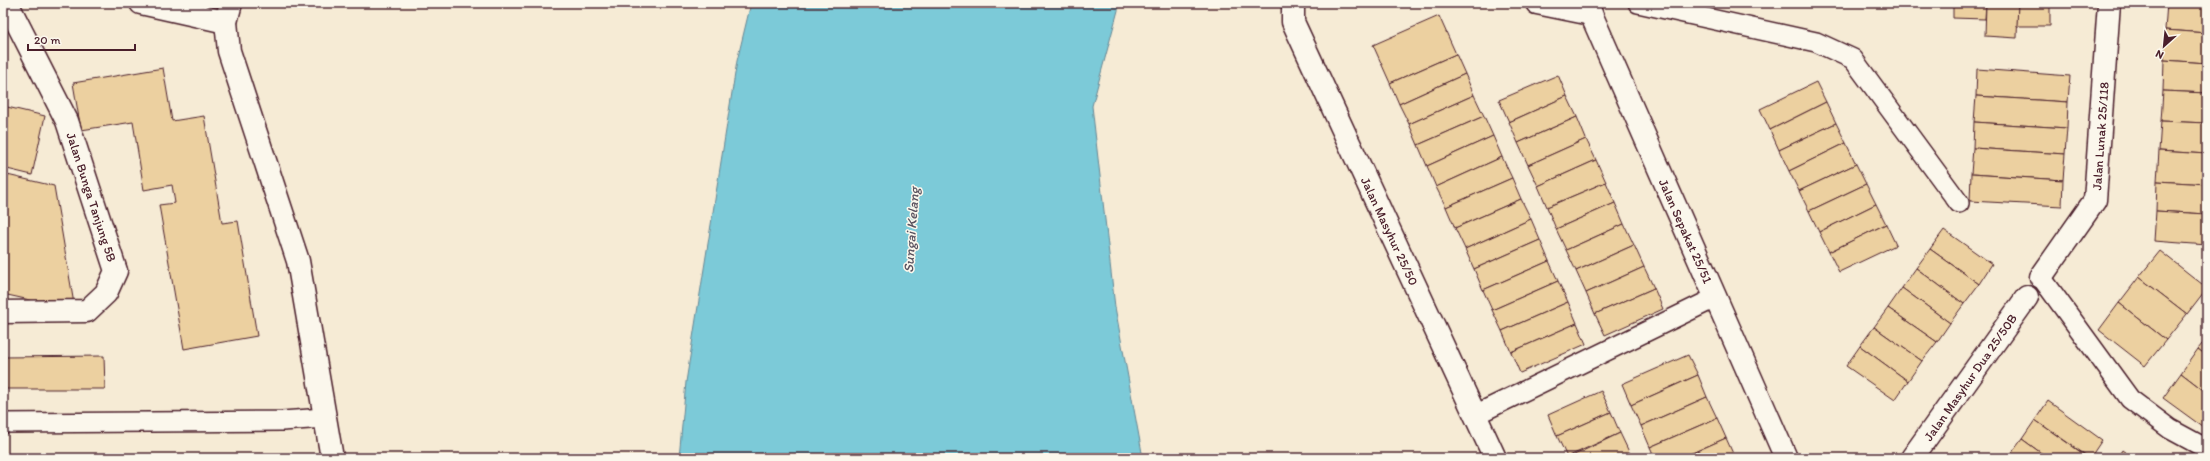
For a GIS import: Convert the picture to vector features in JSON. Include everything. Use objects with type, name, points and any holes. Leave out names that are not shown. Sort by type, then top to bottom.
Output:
[{"type":"street","name":"Jalan Bunga Tanjung 5B","points":[[3,312],[87,311],[106,293],[116,271],[67,121],[7,3]]},
{"type":"street","points":[[141,3],[229,13],[229,51],[298,261],[332,458]]},
{"type":"street","name":"Jalan Masyhur 25/50","points":[[1293,3],[1294,22],[1495,458]]},
{"type":"street","points":[[1538,3],[1590,9]]},
{"type":"street","name":"Jalan Lunak 25/118","points":[[2041,277],[2095,200],[2109,3]]},
{"type":"street","name":"Jalan Sepakat 25/51","points":[[1590,9],[1786,458]]},
{"type":"street","name":"Jalan Masyhur Dua 25/50B","points":[[1912,458],[2027,297]]},
{"type":"lane","points":[[1638,3],[1816,42],[1854,59],[1959,203]]},
{"type":"lane","points":[[2041,277],[2130,399],[2170,429],[2207,449]]},
{"type":"lane","points":[[1475,416],[1715,298]]},
{"type":"lane","points":[[3,423],[282,421],[324,418]]},
{"type":"water","name":"Sungai Kelang","points":[[751,3],[1120,3],[1092,106],[1115,307],[1143,458],[679,458],[686,382],[737,61]]},
{"type":"building","points":[[1953,3],[1986,3],[1985,19],[1953,18]]},
{"type":"building","points":[[1986,3],[2018,3],[2017,38],[1985,36]]},
{"type":"building","points":[[2018,3],[2050,3],[2050,26],[2017,26]]},
{"type":"building","points":[[2167,3],[2207,3],[2207,33],[2165,30]]},
{"type":"building","points":[[1439,16],[1456,54],[1390,83],[1373,45]]},
{"type":"building","points":[[2165,30],[2207,33],[2207,63],[2164,60]]},
{"type":"building","points":[[1456,54],[1465,74],[1399,104],[1390,83]]},
{"type":"building","points":[[2164,60],[2207,63],[2207,93],[2163,91]]},
{"type":"building","points":[[163,68],[172,121],[204,116],[222,223],[238,221],[257,336],[184,349],[159,205],[175,203],[172,185],[144,190],[133,122],[81,130],[73,83]]},
{"type":"building","points":[[1977,69],[2070,76],[2068,102],[1976,96]]},
{"type":"building","points":[[1465,74],[1474,95],[1409,124],[1399,104]]},
{"type":"building","points":[[1558,75],[1567,96],[1509,122],[1499,100]]},
{"type":"building","points":[[1816,82],[1826,102],[1770,130],[1760,109]]},
{"type":"building","points":[[2163,91],[2207,93],[2207,123],[2161,121]]},
{"type":"building","points":[[1474,95],[1484,116],[1418,145],[1409,124]]},
{"type":"building","points":[[1567,96],[1577,117],[1518,143],[1509,122]]},
{"type":"building","points":[[1976,96],[2068,102],[2067,128],[1974,122]]},
{"type":"building","points":[[1826,102],[1836,123],[1779,150],[1770,130]]},
{"type":"building","points":[[3,106],[45,116],[32,175],[3,168]]},
{"type":"building","points":[[1484,116],[1493,136],[1427,166],[1418,145]]},
{"type":"building","points":[[1577,117],[1586,139],[1528,165],[1518,143]]},
{"type":"building","points":[[2161,121],[2207,123],[2207,154],[2159,151]]},
{"type":"building","points":[[1974,122],[2067,128],[2065,154],[1973,148]]},
{"type":"building","points":[[1836,123],[1846,143],[1789,171],[1779,150]]},
{"type":"building","points":[[1493,136],[1502,157],[1436,187],[1427,166]]},
{"type":"building","points":[[1586,139],[1596,160],[1538,186],[1528,165]]},
{"type":"building","points":[[1846,143],[1856,164],[1799,191],[1789,171]]},
{"type":"building","points":[[1973,148],[2065,154],[2063,180],[1971,174]]},
{"type":"building","points":[[2159,151],[2207,154],[2207,184],[2157,181]]},
{"type":"building","points":[[1502,157],[1512,178],[1446,207],[1436,187]]},
{"type":"building","points":[[1596,160],[1606,182],[1547,207],[1538,186]]},
{"type":"building","points":[[1856,164],[1866,184],[1809,211],[1799,191]]},
{"type":"building","points":[[3,174],[54,186],[75,310],[3,294]]},
{"type":"building","points":[[1971,174],[2063,180],[2062,206],[1970,201]]},
{"type":"building","points":[[1512,178],[1521,199],[1455,228],[1446,207]]},
{"type":"building","points":[[2157,181],[2207,184],[2207,214],[2156,211]]},
{"type":"building","points":[[1606,182],[1615,203],[1556,229],[1547,207]]},
{"type":"building","points":[[1866,184],[1876,204],[1819,232],[1809,211]]},
{"type":"building","points":[[1521,199],[1531,219],[1465,249],[1455,228]]},
{"type":"building","points":[[1615,203],[1624,224],[1566,250],[1556,229]]},
{"type":"building","points":[[1876,204],[1886,224],[1829,252],[1819,232]]},
{"type":"building","points":[[2156,211],[2207,214],[2207,245],[2154,241]]},
{"type":"building","points":[[1531,219],[1540,240],[1474,269],[1465,249]]},
{"type":"building","points":[[1624,224],[1634,245],[1576,271],[1566,250]]},
{"type":"building","points":[[1886,224],[1896,245],[1839,272],[1829,252]]},
{"type":"building","points":[[1944,230],[1992,264],[1979,284],[1930,249]]},
{"type":"building","points":[[1540,240],[1549,261],[1483,290],[1474,269]]},
{"type":"building","points":[[1634,245],[1644,267],[1586,293],[1576,271]]},
{"type":"building","points":[[1930,249],[1979,284],[1964,304],[1916,268]]},
{"type":"building","points":[[2160,251],[2207,288],[2187,314],[2139,277]]},
{"type":"building","points":[[1549,261],[1558,281],[1492,310],[1483,290]]},
{"type":"building","points":[[1644,267],[1654,288],[1595,314],[1586,293]]},
{"type":"building","points":[[1916,268],[1964,304],[1950,323],[1902,288]]},
{"type":"building","points":[[2139,277],[2187,314],[2166,340],[2119,303]]},
{"type":"building","points":[[1558,281],[1568,302],[1502,331],[1492,310]]},
{"type":"building","points":[[1654,288],[1663,309],[1605,335],[1595,314]]},
{"type":"building","points":[[1902,288],[1950,323],[1937,342],[1888,308]]},
{"type":"building","points":[[1568,302],[1577,323],[1511,352],[1502,331]]},
{"type":"building","points":[[2119,303],[2166,340],[2145,366],[2099,330]]},
{"type":"building","points":[[1888,308],[1937,342],[1922,361],[1874,327]]},
{"type":"building","points":[[1577,323],[1586,344],[1520,373],[1511,352]]},
{"type":"building","points":[[1874,327],[1922,361],[1908,381],[1860,346]]},
{"type":"building","points":[[2207,338],[2207,356],[2198,349]]},
{"type":"building","points":[[1860,346],[1908,381],[1895,400],[1846,366]]},
{"type":"building","points":[[2198,349],[2207,356],[2207,393],[2181,373]]},
{"type":"building","points":[[1688,355],[1698,375],[1631,405],[1622,384]]},
{"type":"building","points":[[104,356],[105,389],[3,389],[3,357]]},
{"type":"building","points":[[2181,373],[2207,393],[2207,430],[2163,398]]},
{"type":"building","points":[[1698,375],[1707,397],[1641,426],[1631,405]]},
{"type":"building","points":[[1601,391],[1611,412],[1557,436],[1548,415]]},
{"type":"building","points":[[1707,397],[1717,418],[1650,447],[1641,426]]},
{"type":"building","points":[[2048,401],[2102,440],[2090,458],[2035,420]]},
{"type":"building","points":[[1611,412],[1620,433],[1567,457],[1557,436]]},
{"type":"building","points":[[1717,418],[1726,438],[1681,458],[1655,458],[1650,447]]},
{"type":"building","points":[[2035,420],[2089,458],[2048,458],[2022,439]]},
{"type":"building","points":[[1620,433],[1630,454],[1621,458],[1568,458]]},
{"type":"building","points":[[1726,438],[1735,458],[1681,458]]},
{"type":"building","points":[[2022,439],[2048,458],[2008,458]]},
{"type":"building","points":[[2122,450],[2133,458],[2117,458]]}]
